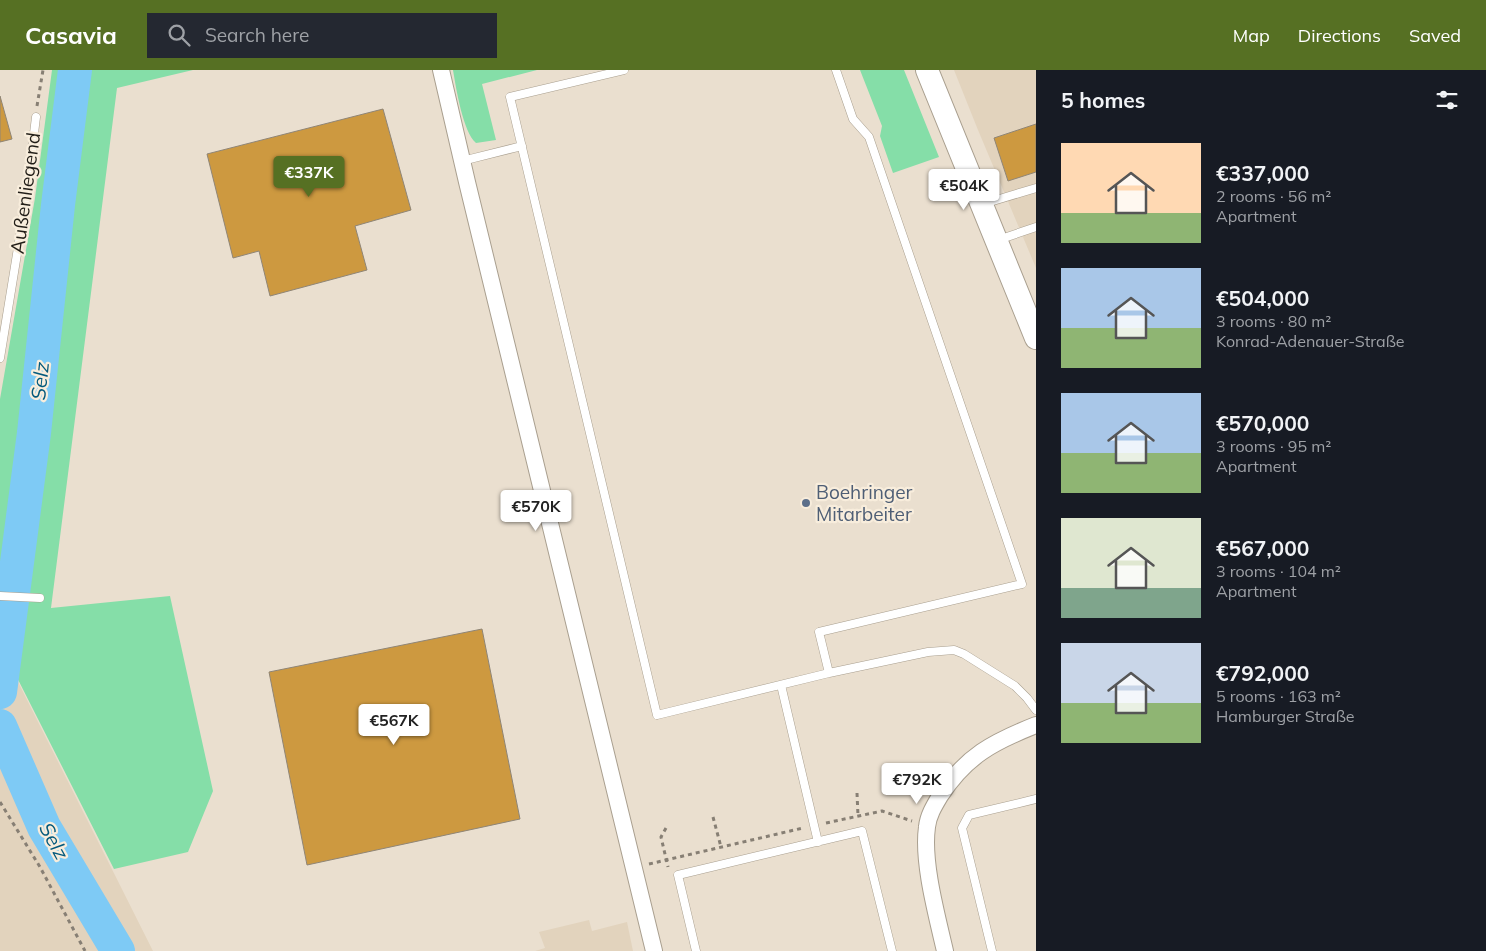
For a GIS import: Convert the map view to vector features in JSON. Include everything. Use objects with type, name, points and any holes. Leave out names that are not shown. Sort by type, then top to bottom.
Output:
[{"type":"main road","points":[[927,70],[1036,338]]},
{"type":"street","points":[[441,70],[654,951]]},
{"type":"street","points":[[945,951],[926,850],[926,827],[932,809],[948,784],[970,760],[985,748],[1003,738],[1036,725]]},
{"type":"lane","points":[[624,70],[510,96],[657,714],[829,673],[928,652],[954,650],[964,654],[1015,686],[1028,698],[1036,710]]},
{"type":"lane","points":[[829,673],[819,632],[1022,584],[869,137],[853,119],[836,70]]},
{"type":"lane","name":"Außenliegend","points":[[0,358],[26,199],[36,117]]},
{"type":"lane","points":[[462,161],[522,146]]},
{"type":"lane","points":[[981,204],[1036,188]]},
{"type":"lane","points":[[996,240],[1036,227]]},
{"type":"lane","points":[[0,596],[40,598]]},
{"type":"lane","points":[[781,685],[818,842]]},
{"type":"lane","points":[[992,951],[962,828],[969,815],[1036,799]]},
{"type":"lane","points":[[696,951],[678,875],[862,831],[892,951]]},
{"type":"path","points":[[36,117],[43,70]]},
{"type":"path","points":[[857,793],[858,816]]},
{"type":"path","points":[[0,802],[40,867],[85,951]]},
{"type":"path","points":[[713,817],[721,847]]},
{"type":"path","points":[[666,828],[661,837],[666,860],[669,870],[678,875]]},
{"type":"shaded area","points":[[954,70],[1036,70],[1036,268],[978,130]]},
{"type":"shaded area","points":[[0,646],[153,951],[0,951]]},
{"type":"shaded area","points":[[589,920],[592,931],[627,922],[633,951],[535,951],[545,948],[539,932]]},
{"type":"green space","points":[[52,70],[193,70],[117,88],[51,608],[170,596],[213,791],[188,852],[114,869],[0,644],[0,399],[35,198]]},
{"type":"green space","points":[[453,70],[537,70],[482,84],[496,140],[476,143],[471,137],[464,120]]},
{"type":"green space","points":[[860,70],[904,70],[939,157],[893,173],[880,136],[882,126]]},
{"type":"building","points":[[0,96],[12,139],[0,142]]},
{"type":"building","points":[[383,109],[411,210],[355,226],[367,270],[270,296],[259,251],[233,258],[207,154]]},
{"type":"building","points":[[1036,124],[1036,172],[1008,181],[994,138]]},
{"type":"building","points":[[482,629],[520,819],[307,865],[269,672]]},
{"type":"waterway","name":"Selz","points":[[0,692],[34,433],[58,205],[75,70]]},
{"type":"waterway","name":"Selz","points":[[0,726],[44,827],[118,951]]},
{"type":"place","name":"Boehringer Mitarbeiter","points":[[806,503]]}]
